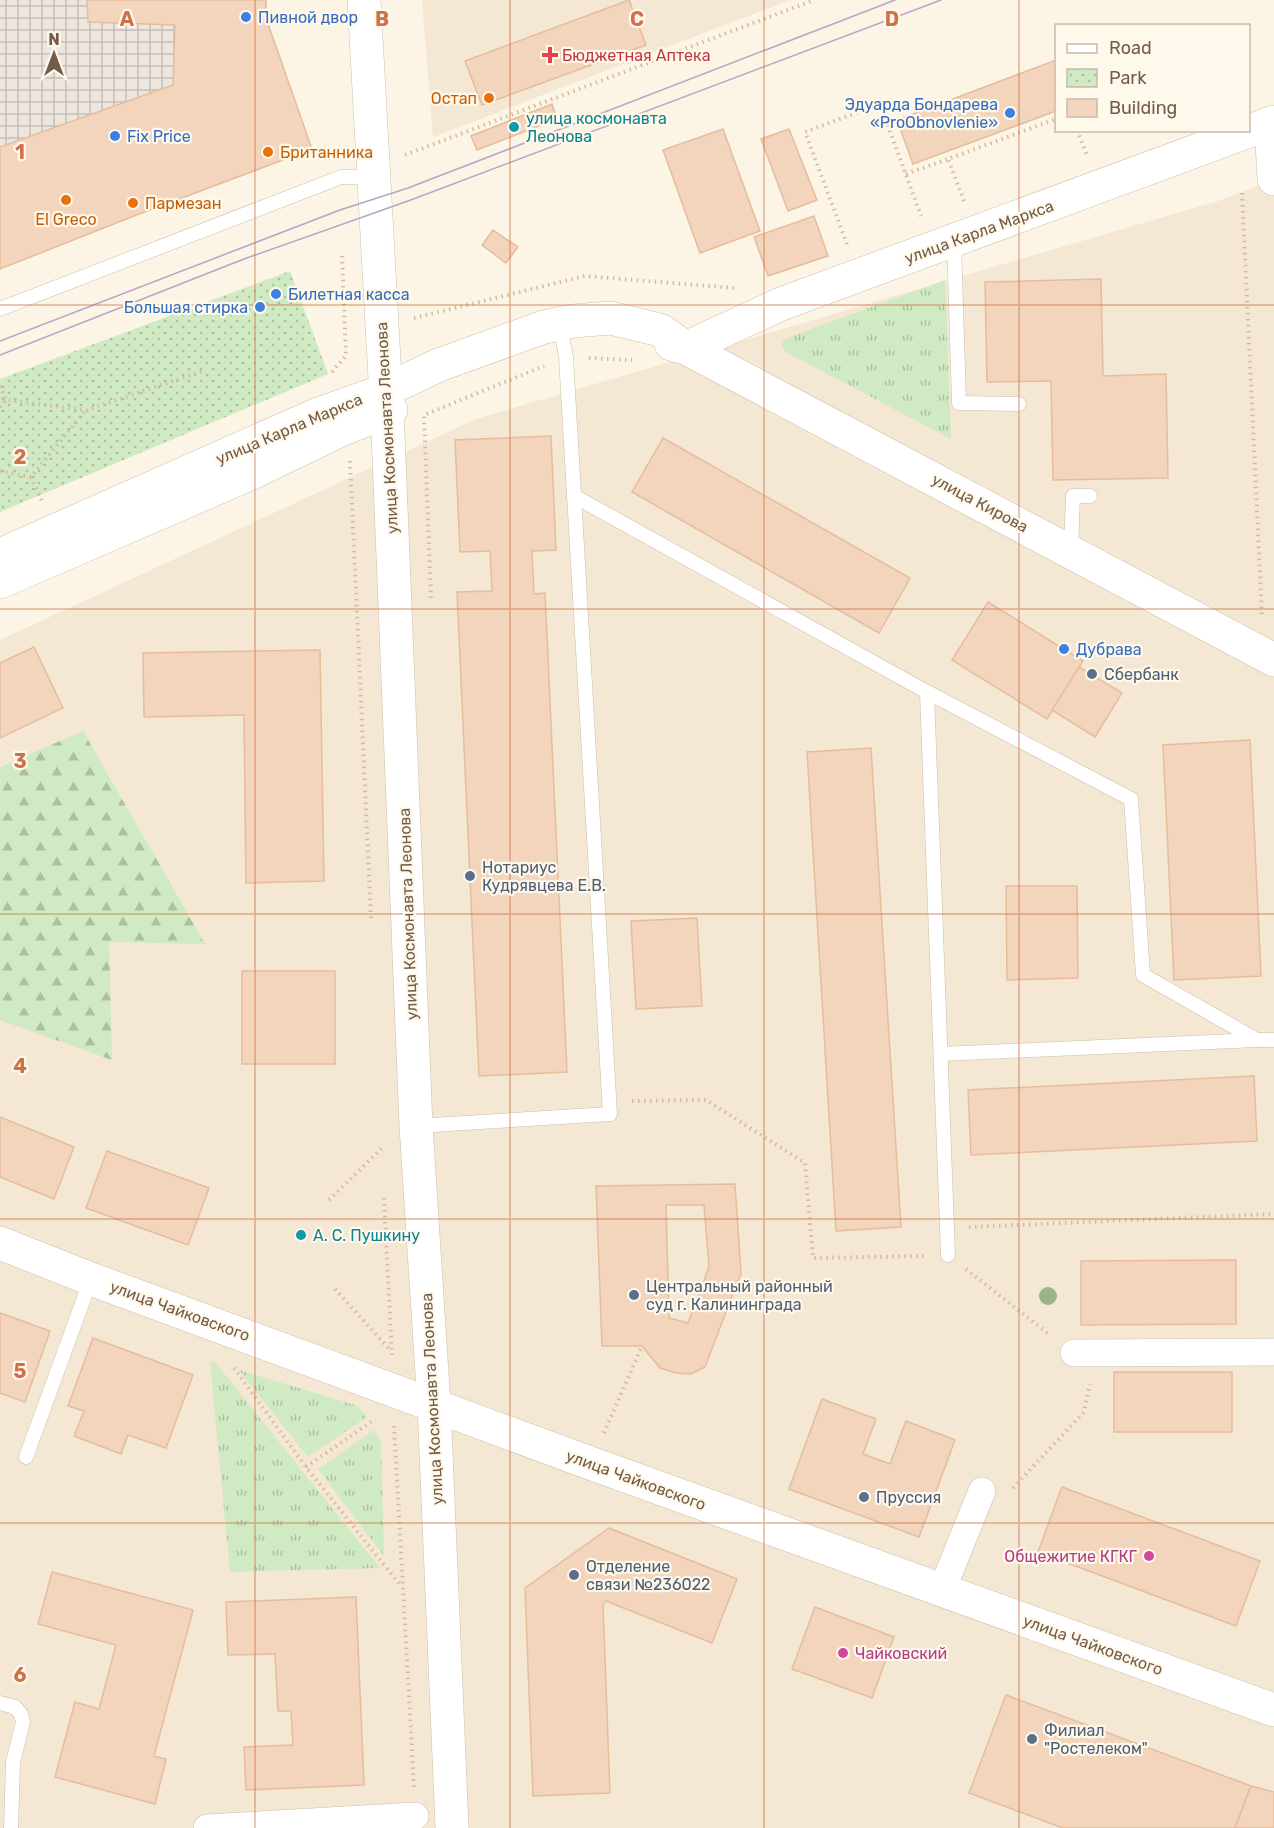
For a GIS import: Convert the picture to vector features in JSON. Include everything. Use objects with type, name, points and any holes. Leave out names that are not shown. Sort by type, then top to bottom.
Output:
[{"type":"main road","name":"улица Космонавта Леонова","points":[[364,0],[387,401],[416,1126],[434,1405],[452,1828]]},
{"type":"main road","points":[[1272,122],[1274,179]]},
{"type":"main road","name":"улица Карла Маркса","points":[[1250,130],[1272,122]]},
{"type":"main road","name":"улица Карла Маркса","points":[[0,555],[316,415],[387,401],[563,341],[612,333],[686,348],[781,304],[1245,132]]},
{"type":"main road","name":"улица Карла Маркса","points":[[0,582],[252,473],[341,430],[439,365],[544,327],[573,321],[610,318],[660,330],[686,348]]},
{"type":"main road","name":"улица Кирова","points":[[686,348],[1274,660]]},
{"type":"main road","name":"улица Чайковского","points":[[0,1243],[393,1398],[434,1405],[1274,1710]]},
{"type":"street","points":[[1085,1353],[1274,1352]]},
{"type":"street","points":[[942,1590],[982,1491]]},
{"type":"street","points":[[207,1828],[416,1816]]},
{"type":"lane","points":[[0,309],[341,177],[358,177],[374,183]]},
{"type":"lane","points":[[954,240],[959,403],[1019,404]]},
{"type":"lane","points":[[416,1126],[610,1114],[563,341]]},
{"type":"lane","points":[[574,496],[927,692],[1131,799],[1143,975],[1257,1040]]},
{"type":"lane","points":[[1071,551],[1073,496],[1090,496]]},
{"type":"lane","points":[[927,692],[948,1255]]},
{"type":"lane","points":[[941,1054],[1274,1040]]},
{"type":"lane","points":[[26,1457],[91,1279]]},
{"type":"lane","points":[[0,1703],[15,1707],[21,1714],[23,1722],[12,1762],[11,1828]]},
{"type":"path","points":[[407,154],[814,0]]},
{"type":"path","points":[[848,248],[805,132],[880,104],[923,222]]},
{"type":"path","points":[[906,174],[1055,119]]},
{"type":"path","points":[[1078,132],[1089,161]]},
{"type":"path","points":[[948,159],[966,206]]},
{"type":"path","points":[[1242,182],[1262,618]]},
{"type":"path","points":[[346,356],[415,318],[585,276],[737,288]]},
{"type":"path","points":[[6,400],[87,410],[202,371]]},
{"type":"path","points":[[0,386],[6,400]]},
{"type":"path","points":[[0,407],[6,400]]},
{"type":"path","points":[[31,477],[87,410]]},
{"type":"path","points":[[341,430],[350,451],[372,924]]},
{"type":"path","points":[[0,471],[31,477]]},
{"type":"path","points":[[31,477],[43,504]]},
{"type":"path","points":[[1252,612],[1268,621]]},
{"type":"path","points":[[609,1101],[706,1100],[805,1163],[813,1258],[948,1255],[1085,1353],[1084,1412],[1008,1493],[982,1491]]},
{"type":"path","points":[[381,1136],[383,1160]]},
{"type":"path","points":[[329,1200],[382,1148]]},
{"type":"path","points":[[384,1196],[402,1586],[416,1816]]},
{"type":"path","points":[[947,1228],[1274,1214]]},
{"type":"path","points":[[335,1289],[392,1352]]},
{"type":"path","points":[[590,1463],[642,1346]]},
{"type":"path","points":[[230,1364],[306,1467],[402,1586]]},
{"type":"path","points":[[306,1467],[393,1398]]},
{"type":"shaded area","points":[[0,0],[266,0],[266,18],[312,149],[0,269]]},
{"type":"shaded area","points":[[422,0],[790,0],[433,137]]},
{"type":"shaded area","points":[[1274,180],[1274,1828],[0,1828],[0,640],[476,419],[1218,201]]},
{"type":"green space","points":[[290,271],[328,374],[0,512],[0,379]]},
{"type":"green space","points":[[945,280],[951,439],[786,352],[782,346],[787,338]]},
{"type":"green space","points":[[83,731],[205,944],[109,942],[112,1060],[0,1020],[0,767]]},
{"type":"green space","points":[[210,1362],[215,1362],[380,1568],[230,1572]]},
{"type":"green space","points":[[239,1370],[358,1406],[367,1417],[308,1457]]},
{"type":"green space","points":[[374,1430],[381,1442],[384,1556],[318,1469]]},
{"type":"building","points":[[87,0],[266,0],[266,18],[312,149],[0,269],[0,147],[173,85],[175,25],[88,22]]},
{"type":"building","points":[[629,0],[646,45],[482,105],[465,61]]},
{"type":"building","points":[[1055,60],[1055,111],[913,164],[897,120]]},
{"type":"building","name":"улица космонавта Леонова","points":[[552,104],[557,119],[477,150],[471,136]]},
{"type":"building","points":[[723,129],[760,231],[700,253],[663,150]]},
{"type":"building","points":[[789,129],[817,200],[788,211],[761,139]]},
{"type":"building","points":[[814,216],[828,256],[768,276],[754,237]]},
{"type":"building","points":[[493,230],[518,247],[506,263],[482,245]]},
{"type":"building","points":[[1101,279],[1103,376],[1166,374],[1168,478],[1053,480],[1051,381],[987,382],[985,282]]},
{"type":"building","points":[[551,436],[556,550],[532,551],[534,594],[545,593],[567,1072],[479,1076],[457,592],[492,591],[490,551],[460,552],[455,440]]},
{"type":"building","points":[[663,438],[910,578],[879,633],[632,492]]},
{"type":"building","points":[[988,602],[1083,661],[1047,719],[952,660]]},
{"type":"building","points":[[34,647],[63,708],[0,738],[0,663]]},
{"type":"building","points":[[320,650],[324,881],[246,883],[244,715],[144,717],[143,653]]},
{"type":"building","points":[[1079,667],[1122,693],[1095,737],[1052,710]]},
{"type":"building","points":[[1250,740],[1261,976],[1174,980],[1163,745]]},
{"type":"building","points":[[871,748],[901,1227],[836,1231],[807,752]]},
{"type":"building","points":[[1006,886],[1077,886],[1078,978],[1007,980]]},
{"type":"building","points":[[697,918],[702,1006],[636,1009],[631,921]]},
{"type":"building","points":[[242,971],[335,971],[335,1064],[242,1064]]},
{"type":"building","points":[[1254,1076],[1257,1141],[971,1155],[968,1090]]},
{"type":"building","points":[[0,1117],[74,1147],[54,1199],[0,1177]]},
{"type":"building","points":[[107,1151],[209,1188],[188,1245],[86,1208]]},
{"type":"building","name":"Центральный районный суд г. Калининграда","points":[[735,1184],[741,1273],[705,1367],[691,1374],[676,1373],[660,1368],[642,1346],[602,1346],[596,1186]],"holes":[[[666,1205],[704,1205],[709,1267],[688,1323],[669,1318]]]},
{"type":"building","points":[[1236,1260],[1236,1324],[1081,1325],[1081,1261]]},
{"type":"building","points":[[0,1313],[50,1331],[25,1402],[0,1393]]},
{"type":"building","points":[[93,1338],[193,1375],[166,1448],[128,1435],[121,1454],[74,1436],[84,1411],[68,1406]]},
{"type":"building","points":[[1114,1372],[1232,1372],[1232,1432],[1114,1432]]},
{"type":"building","points":[[822,1399],[876,1419],[863,1454],[890,1464],[906,1421],[955,1440],[919,1537],[789,1489]]},
{"type":"building","name":"Общежитие КГКГ","points":[[1062,1487],[1260,1561],[1236,1626],[1038,1552]]},
{"type":"building","points":[[609,1528],[737,1579],[712,1643],[606,1601],[603,1604],[610,1793],[533,1796],[525,1588]]},
{"type":"building","points":[[52,1572],[193,1610],[154,1756],[166,1759],[155,1804],[55,1777],[75,1702],[99,1709],[116,1645],[38,1624]]},
{"type":"building","points":[[356,1597],[364,1785],[246,1790],[244,1747],[293,1745],[291,1711],[278,1711],[275,1654],[228,1655],[226,1602]]},
{"type":"building","name":"Чайковский","points":[[815,1607],[894,1637],[872,1698],[792,1669]]},
{"type":"building","points":[[1006,1695],[1251,1786],[1235,1828],[1063,1828],[969,1793]]},
{"type":"building","points":[[1251,1786],[1274,1792],[1274,1828],[1235,1828]]},
{"type":"tram line","points":[[0,341],[340,210],[408,188],[895,0]]},
{"type":"tram line","points":[[0,355],[244,259],[408,201],[941,0]]},
{"type":"place","name":"Пивной двор","points":[[246,17]]},
{"type":"place","name":"Бюджетная Аптека","points":[[550,55]]},
{"type":"place","name":"Остап","points":[[489,98]]},
{"type":"place","name":"Эдуарда Бондарева «ProObnovlenie»","points":[[1010,113]]},
{"type":"place","name":"улица космонавта Леонова","points":[[514,127]]},
{"type":"place","name":"Fix Price","points":[[115,136]]},
{"type":"place","name":"Британника","points":[[268,152]]},
{"type":"place","name":"El Greco","points":[[66,200]]},
{"type":"place","name":"Пармезан","points":[[133,203]]},
{"type":"place","name":"Билетная касса","points":[[276,294]]},
{"type":"place","name":"Большая стирка","points":[[260,307]]},
{"type":"place","name":"Дубрава","points":[[1064,649]]},
{"type":"place","name":"Сбербанк","points":[[1092,674]]},
{"type":"place","name":"Нотариус Кудрявцева Е.В.","points":[[470,876]]},
{"type":"place","name":"А. С. Пушкину","points":[[301,1235]]},
{"type":"place","name":"Центральный районный суд г. Калининграда","points":[[634,1295]]},
{"type":"place","name":"Пруссия","points":[[864,1497]]},
{"type":"place","name":"Общежитие КГКГ","points":[[1149,1556]]},
{"type":"place","name":"Отделение связи №236022","points":[[574,1575]]},
{"type":"place","name":"Чайковский","points":[[843,1653]]},
{"type":"place","name":"Филиал \"Ростелеком\"","points":[[1032,1739]]}]
